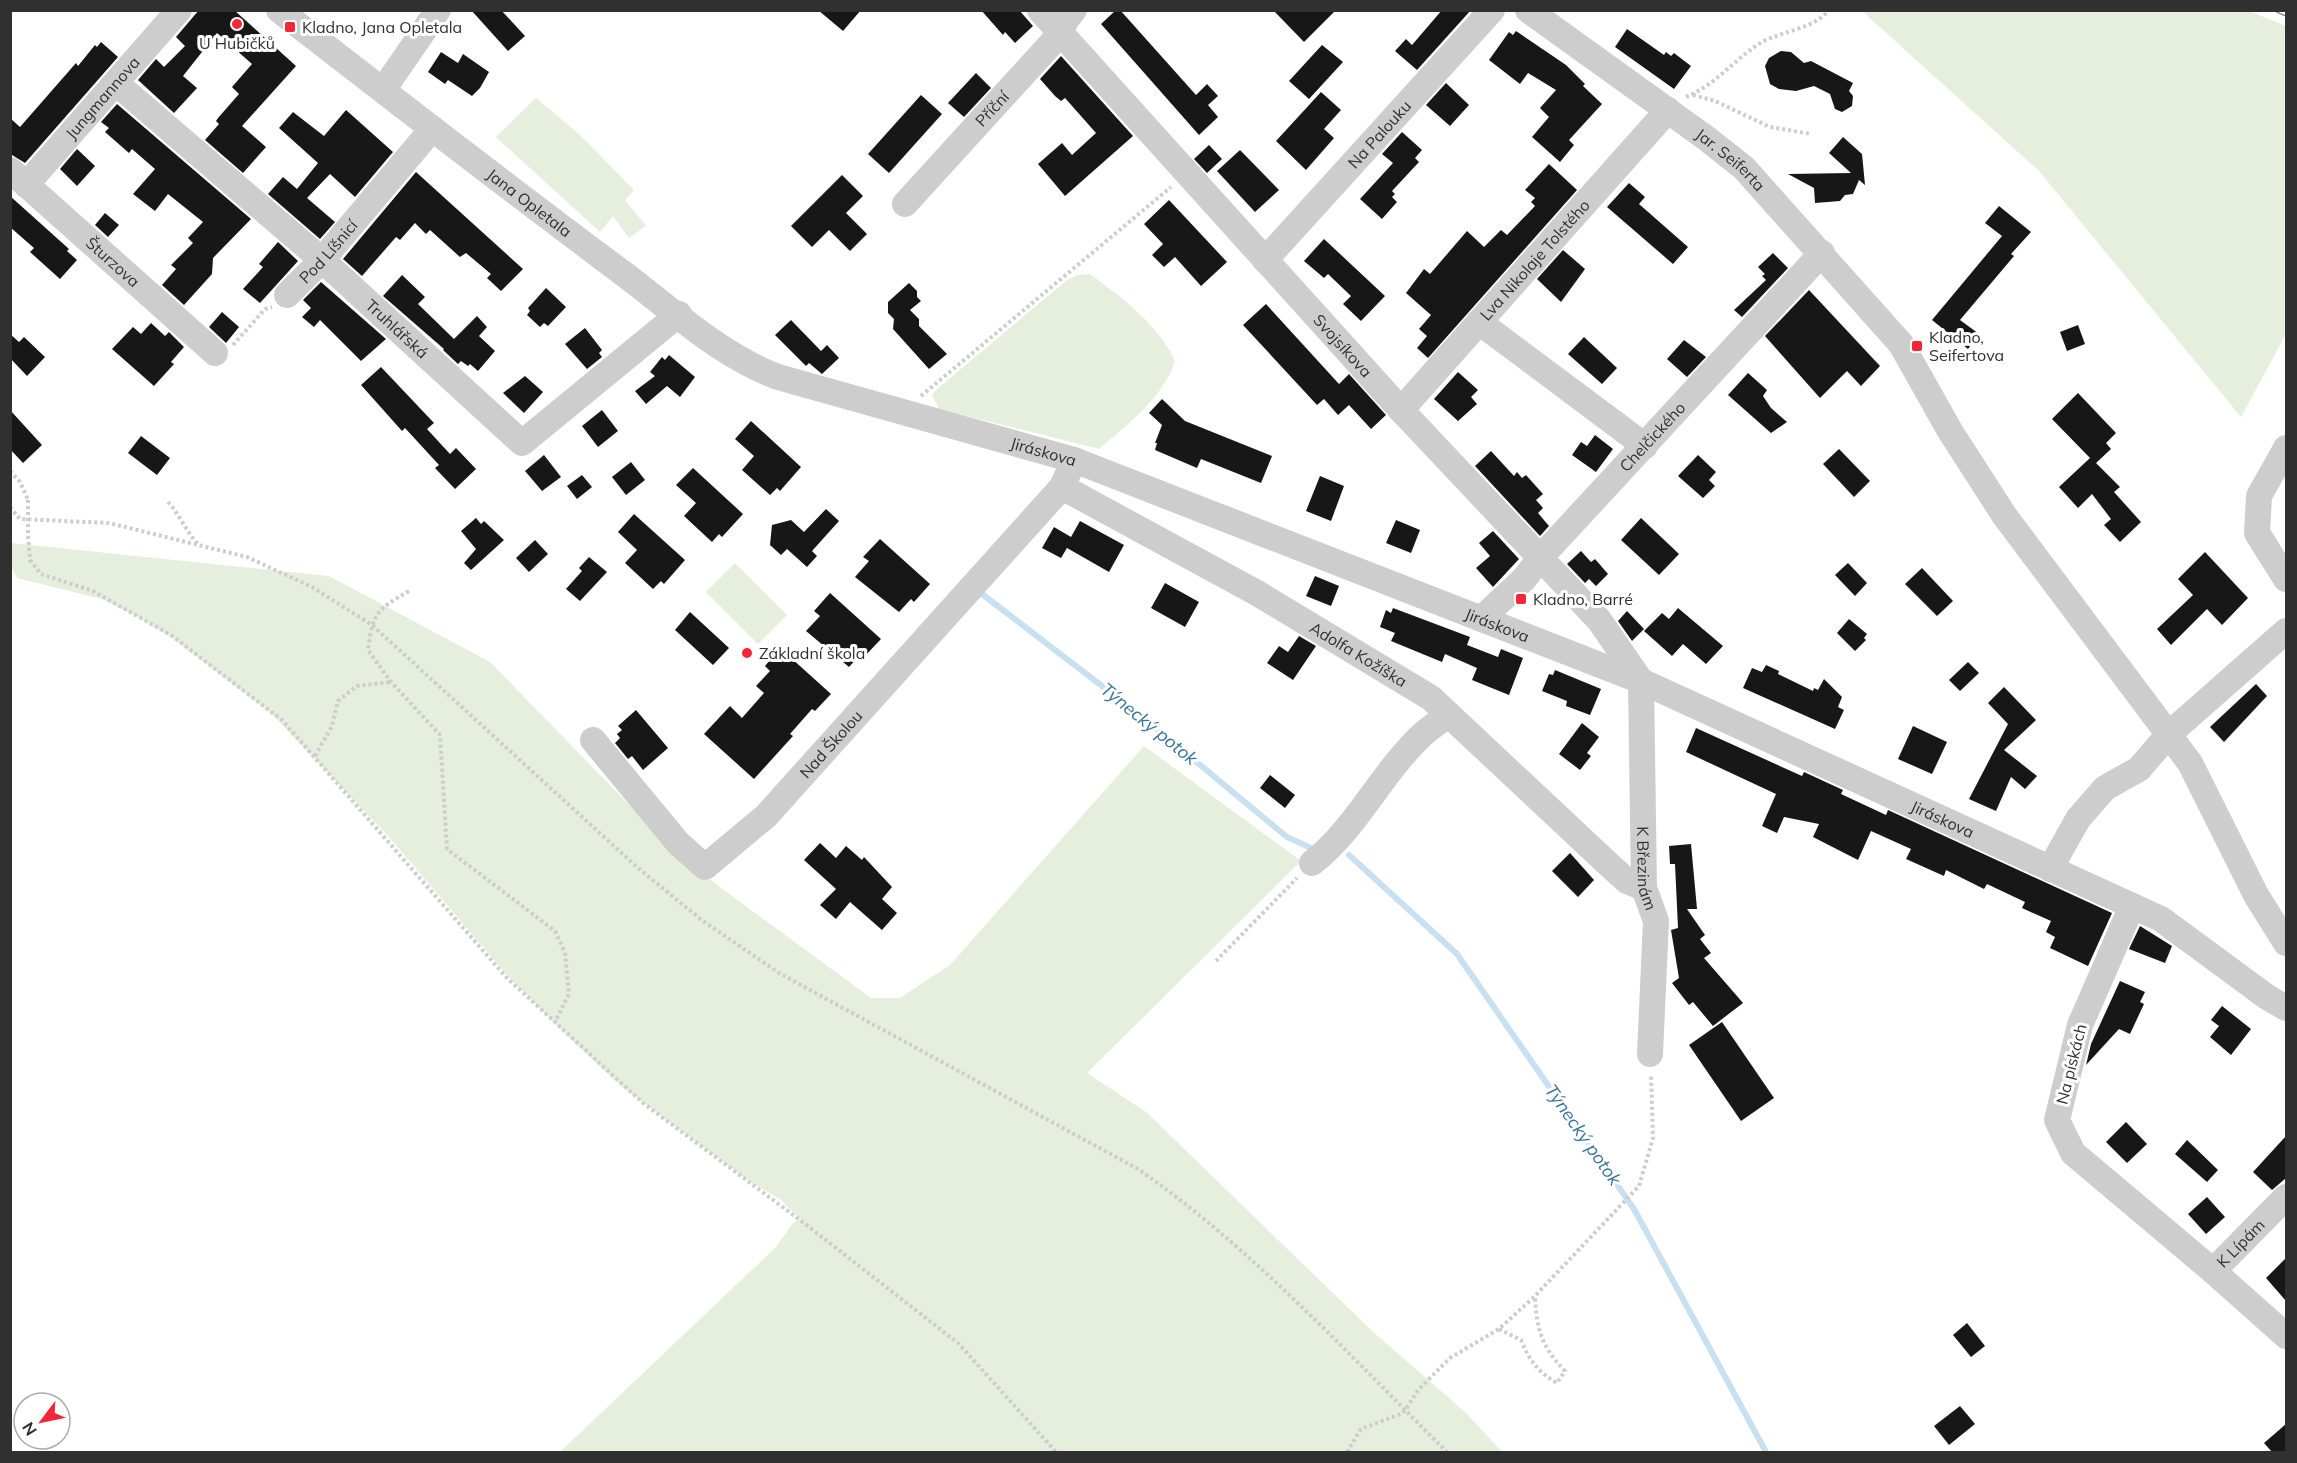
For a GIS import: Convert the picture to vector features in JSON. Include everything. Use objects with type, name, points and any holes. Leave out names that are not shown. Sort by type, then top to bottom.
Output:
[{"type":"street","name":"Jungmannova","points":[[18,178],[117,84],[179,10]]},
{"type":"street","name":"Jana Opletala","points":[[279,10],[432,129],[679,314]]},
{"type":"street","points":[[382,90],[438,10]]},
{"type":"street","name":"Svojsíkova","points":[[1040,10],[1401,410],[1599,620],[1641,681]]},
{"type":"street","name":"Příční","points":[[905,204],[1060,34],[1066,20],[1074,10]]},
{"type":"street","name":"Na Palouku","points":[[1265,260],[1492,10]]},
{"type":"street","name":"Jar. Seiferta","points":[[1528,10],[1666,108],[1744,168],[1901,344],[1950,431],[2004,515],[2190,764],[2256,895],[2286,943]]},
{"type":"street","name":"Truhlářská","points":[[117,84],[321,260],[522,443],[679,314]]},
{"type":"street","name":"Lva Nikolaje Tolstého","points":[[1401,410],[1666,108]]},
{"type":"street","name":"Pod Líšnicí","points":[[287,295],[321,260],[432,129]]},
{"type":"street","name":"Šturzova","points":[[18,178],[215,353]]},
{"type":"street","name":"Chelčického","points":[[1482,618],[1524,579],[1540,558],[1822,253]]},
{"type":"street","name":"Jiráskova","points":[[679,314],[724,350],[754,368],[778,377],[1074,460],[1641,681],[2161,919],[2267,997],[2286,1008]]},
{"type":"street","points":[[1479,322],[1645,446]]},
{"type":"street","points":[[2286,448],[2259,496],[2257,533],[2286,579]]},
{"type":"street","points":[[1062,487],[1074,460]]},
{"type":"street","name":"Adolfa Kožíška","points":[[1062,487],[1257,592],[1431,698],[1627,881],[1644,888]]},
{"type":"street","name":"Nad Školou","points":[[593,740],[678,843],[705,867],[766,816],[1062,487]]},
{"type":"street","points":[[2050,869],[2078,819],[2105,788],[2139,769],[2169,734],[2286,631]]},
{"type":"street","name":"K Březinám","points":[[1641,681],[1644,888],[1656,921],[1650,1054]]},
{"type":"street","points":[[1312,863],[1332,848],[1402,757],[1424,733],[1449,715]]},
{"type":"street","name":"Na pískách","points":[[2132,906],[2080,1025],[2057,1120],[2073,1153],[2214,1270]]},
{"type":"street","name":"K Lípám","points":[[2286,1197],[2214,1270],[2286,1336]]},
{"type":"path","points":[[1666,108],[1704,90],[1762,42],[1819,21],[1828,10]]},
{"type":"path","points":[[1692,94],[1714,101],[1770,127],[1811,134]]},
{"type":"path","points":[[902,411],[1187,174]]},
{"type":"path","name":"Pod Líšnicí","points":[[215,353],[221,359],[265,309],[287,295]]},
{"type":"path","points":[[10,471],[20,482],[28,500],[30,560],[41,574],[93,591],[171,635],[282,720],[506,977],[643,1103],[800,1220],[958,1343],[1056,1452]]},
{"type":"path","points":[[168,502],[177,512],[188,534],[200,545]]},
{"type":"path","points":[[10,507],[20,519],[109,524],[247,557],[312,587],[372,625],[638,868],[703,921],[779,973],[1138,1169],[1189,1205],[1244,1251],[1447,1452]]},
{"type":"path","points":[[409,591],[379,609],[372,625],[368,650],[391,682],[440,735],[447,849],[555,931],[565,953],[569,994],[555,1022]]},
{"type":"path","points":[[315,756],[332,726],[338,701],[357,686],[391,682]]},
{"type":"path","points":[[1216,961],[1312,863]]},
{"type":"path","points":[[1347,1452],[1361,1429],[1403,1413],[1419,1389],[1450,1358],[1499,1329],[1534,1297],[1572,1254],[1619,1209],[1639,1186],[1653,1138],[1650,1054]]},
{"type":"path","points":[[1499,1329],[1521,1340],[1527,1354],[1541,1374],[1557,1383],[1565,1371],[1548,1353],[1536,1320],[1534,1297]]},
{"type":"green space","points":[[1862,11],[2249,11],[2286,26],[2286,334],[2241,417],[2039,171]]},
{"type":"green space","points":[[536,98],[581,136],[634,190],[625,200],[646,226],[629,238],[613,216],[600,232],[496,137]]},
{"type":"green space","points":[[1090,274],[1126,302],[1149,324],[1159,335],[1175,361],[1162,387],[1132,420],[1099,449],[939,409],[932,395],[937,389],[1067,280],[1077,275]]},
{"type":"green space","points":[[11,543],[329,576],[490,662],[683,860],[871,998],[900,998],[950,965],[1144,746],[1301,861],[1087,1073],[1146,1112],[1371,1330],[1465,1412],[1502,1452],[560,1452],[776,1247],[793,1223],[800,1219],[780,1199],[746,1179],[621,1086],[561,1030],[508,976],[388,836],[272,714],[172,638],[138,617],[102,599],[17,578],[11,565]]},
{"type":"green space","points":[[735,563],[787,615],[758,644],[706,592]]},
{"type":"building","points":[[199,10],[234,10],[296,66],[242,126],[266,147],[243,173],[205,140],[219,124],[216,121],[218,118],[239,94],[232,87],[252,64],[217,33],[183,76],[197,88],[174,113],[138,80],[156,59],[164,67],[185,46],[176,37]]},
{"type":"building","points":[[471,10],[501,10],[525,36],[508,51]]},
{"type":"building","points":[[818,10],[861,10],[843,31]]},
{"type":"building","points":[[981,10],[1019,10],[1033,26],[1015,43],[1005,32],[1003,35]]},
{"type":"building","points":[[1116,10],[1120,10],[1196,95],[1207,84],[1218,96],[1208,105],[1218,117],[1199,135],[1101,24]]},
{"type":"building","points":[[1273,10],[1336,10],[1304,42]]},
{"type":"building","points":[[1442,10],[1471,10],[1417,70],[1395,51],[1406,39],[1412,45]]},
{"type":"building","points":[[1627,29],[1664,55],[1666,52],[1671,56],[1674,53],[1691,66],[1674,89],[1615,47]]},
{"type":"building","points":[[1516,31],[1566,65],[1602,104],[1569,140],[1574,145],[1560,162],[1532,137],[1549,117],[1540,108],[1556,90],[1528,73],[1520,84],[1489,60],[1509,32],[1513,35]]},
{"type":"building","points":[[101,42],[118,57],[25,163],[12,155],[10,118],[20,127],[76,63],[78,66],[95,45],[97,47]]},
{"type":"building","points":[[1322,45],[1343,62],[1309,99],[1289,81]]},
{"type":"building","points":[[1781,51],[1791,52],[1804,63],[1811,61],[1853,83],[1849,91],[1853,96],[1852,106],[1842,112],[1835,109],[1830,94],[1814,86],[1796,91],[1779,89],[1770,84],[1765,66],[1769,58]]},
{"type":"building","points":[[441,52],[458,63],[463,54],[489,72],[480,88],[472,96],[448,80],[445,84],[428,72]]},
{"type":"building","points":[[1061,56],[1133,136],[1065,196],[1038,164],[1062,143],[1072,155],[1096,133],[1065,98],[1061,101],[1040,79]]},
{"type":"building","points":[[976,73],[991,88],[964,117],[948,103]]},
{"type":"building","points":[[1446,83],[1469,105],[1450,126],[1426,105]]},
{"type":"building","points":[[1321,92],[1341,110],[1324,129],[1334,138],[1306,170],[1276,141]]},
{"type":"building","points":[[921,95],[942,114],[889,173],[868,154]]},
{"type":"building","points":[[117,104],[251,219],[213,258],[212,274],[184,305],[162,285],[176,269],[171,265],[193,243],[188,238],[203,222],[168,194],[155,211],[133,194],[155,169],[132,149],[129,153],[105,132],[109,128],[101,122]]},
{"type":"building","points":[[346,110],[393,152],[355,197],[330,174],[307,198],[335,222],[320,239],[268,194],[283,177],[297,189],[318,163],[279,128],[293,112],[324,136]]},
{"type":"building","points":[[1402,132],[1422,150],[1415,158],[1419,162],[1392,191],[1395,194],[1392,197],[1397,202],[1382,219],[1360,199],[1393,163],[1382,154]]},
{"type":"building","points":[[1843,137],[1862,154],[1865,185],[1859,180],[1853,194],[1845,195],[1840,201],[1815,203],[1814,188],[1788,174],[1851,173],[1829,153]]},
{"type":"building","points":[[1209,145],[1222,159],[1207,173],[1194,159]]},
{"type":"building","points":[[77,149],[95,166],[77,186],[60,169]]},
{"type":"building","points":[[1240,150],[1279,190],[1255,212],[1217,171]]},
{"type":"building","points":[[1549,164],[1577,190],[1428,358],[1417,348],[1427,336],[1419,329],[1431,315],[1406,293],[1424,269],[1430,274],[1467,231],[1484,247],[1501,230],[1507,235],[1535,206],[1531,202],[1535,198],[1525,190]]},
{"type":"building","points":[[416,172],[523,269],[501,291],[487,278],[491,274],[466,253],[460,257],[430,230],[426,234],[415,223],[400,240],[396,237],[362,276],[343,259]]},
{"type":"building","points":[[842,175],[863,196],[846,213],[867,234],[850,251],[829,230],[812,247],[791,226]]},
{"type":"building","points":[[1629,183],[1645,197],[1639,204],[1688,247],[1673,264],[1607,207]]},
{"type":"building","points":[[10,196],[69,249],[67,251],[77,260],[60,279],[30,252],[34,248],[10,227]]},
{"type":"building","points":[[1169,200],[1227,262],[1201,286],[1175,257],[1164,267],[1152,255],[1163,244],[1144,224]]},
{"type":"building","points":[[1999,206],[2031,232],[2011,254],[2014,256],[1960,320],[1979,334],[1968,349],[1932,320],[2002,236],[1985,223]]},
{"type":"building","points":[[105,213],[119,225],[108,237],[95,225]]},
{"type":"building","points":[[1324,239],[1385,296],[1361,321],[1343,304],[1351,296],[1328,274],[1324,278],[1304,261]]},
{"type":"building","points":[[278,242],[298,261],[260,303],[243,289],[263,267],[259,264]]},
{"type":"building","points":[[1563,250],[1585,269],[1561,302],[1537,279]]},
{"type":"building","points":[[1773,253],[1788,268],[1742,317],[1734,310],[1766,280],[1762,276],[1765,274],[1758,267]]},
{"type":"building","points":[[402,275],[425,297],[418,304],[454,339],[477,316],[487,327],[479,336],[495,351],[478,371],[470,364],[468,366],[461,361],[458,364],[383,296]]},
{"type":"building","points":[[321,282],[386,339],[361,361],[320,320],[314,327],[302,317],[311,308],[303,300]]},
{"type":"building","points":[[909,283],[917,291],[917,297],[921,301],[910,310],[919,319],[919,326],[947,354],[929,369],[893,329],[894,319],[888,313],[888,302]]},
{"type":"building","points":[[546,288],[566,307],[548,326],[544,323],[540,327],[527,315],[530,311],[528,308]]},
{"type":"building","points":[[1809,290],[1880,366],[1861,386],[1847,371],[1820,398],[1765,336]]},
{"type":"building","points":[[1266,304],[1339,384],[1349,374],[1386,415],[1371,429],[1349,405],[1338,415],[1324,399],[1317,405],[1243,325]]},
{"type":"building","points":[[222,312],[239,327],[226,343],[209,327]]},
{"type":"building","points":[[791,320],[821,351],[827,345],[839,358],[822,374],[809,363],[806,366],[775,335]]},
{"type":"building","points":[[151,323],[165,336],[169,332],[184,347],[171,362],[174,364],[154,386],[112,349],[133,327],[141,334]]},
{"type":"building","points":[[2078,325],[2085,344],[2067,351],[2060,332]]},
{"type":"building","points":[[585,328],[602,350],[599,353],[602,357],[587,369],[565,344]]},
{"type":"building","points":[[10,334],[19,342],[24,337],[45,357],[27,376],[10,358]]},
{"type":"building","points":[[1584,337],[1617,368],[1602,384],[1568,354]]},
{"type":"building","points":[[1684,340],[1706,357],[1687,377],[1667,359]]},
{"type":"building","points":[[669,355],[695,377],[680,397],[667,386],[646,404],[635,391],[655,376],[650,372],[662,357],[665,360]]},
{"type":"building","points":[[381,367],[434,423],[427,429],[450,454],[456,448],[476,469],[455,489],[435,468],[439,465],[405,428],[402,431],[361,385]]},
{"type":"building","points":[[1458,372],[1478,390],[1471,397],[1477,404],[1458,421],[1434,399]]},
{"type":"building","points":[[1748,373],[1767,390],[1763,396],[1771,408],[1787,422],[1771,433],[1728,395]]},
{"type":"building","points":[[525,376],[543,392],[524,413],[503,393]]},
{"type":"building","points":[[2078,393],[2116,433],[2106,443],[2111,449],[2096,463],[2120,487],[2114,492],[2141,522],[2120,542],[2104,525],[2111,519],[2092,494],[2078,508],[2059,487],[2090,458],[2052,419]]},
{"type":"building","points":[[1162,399],[1185,421],[1272,456],[1261,483],[1201,459],[1197,468],[1155,450],[1157,443],[1155,443],[1162,425],[1149,413]]},
{"type":"building","points":[[10,410],[42,445],[23,463],[10,449]]},
{"type":"building","points":[[602,410],[618,431],[598,447],[582,426]]},
{"type":"building","points":[[751,421],[801,467],[780,491],[777,488],[770,495],[742,470],[754,456],[735,439]]},
{"type":"building","points":[[1595,435],[1613,449],[1596,472],[1572,455],[1581,442],[1587,446]]},
{"type":"building","points":[[141,436],[170,458],[157,475],[128,453]]},
{"type":"building","points":[[1839,449],[1870,481],[1854,497],[1823,464]]},
{"type":"building","points":[[1491,451],[1514,476],[1517,472],[1522,478],[1526,475],[1543,494],[1536,500],[1543,508],[1538,513],[1549,526],[1540,536],[1475,466]]},
{"type":"building","points":[[544,455],[561,477],[542,491],[525,471]]},
{"type":"building","points":[[1698,455],[1716,472],[1709,480],[1715,486],[1703,498],[1678,476]]},
{"type":"building","points":[[631,462],[645,480],[626,495],[612,477]]},
{"type":"building","points":[[693,468],[743,514],[722,537],[719,534],[712,542],[684,516],[696,503],[676,485]]},
{"type":"building","points":[[582,475],[592,487],[577,499],[567,486]]},
{"type":"building","points":[[1320,476],[1344,486],[1331,521],[1306,511]]},
{"type":"building","points":[[826,509],[839,521],[812,551],[817,556],[807,567],[787,549],[781,555],[770,545],[772,525],[791,520],[804,532]]},
{"type":"building","points":[[634,514],[685,560],[664,584],[661,581],[653,589],[625,563],[637,550],[618,532]]},
{"type":"building","points":[[476,518],[481,524],[484,521],[504,540],[471,570],[464,563],[476,549],[461,531]]},
{"type":"building","points":[[1641,518],[1679,554],[1659,575],[1621,540]]},
{"type":"building","points":[[1396,520],[1420,530],[1411,553],[1386,543]]},
{"type":"building","points":[[1080,521],[1124,545],[1109,572],[1067,548],[1061,558],[1042,548],[1054,527],[1071,537]]},
{"type":"building","points":[[1493,531],[1519,559],[1493,587],[1476,568],[1490,556],[1479,543]]},
{"type":"building","points":[[880,539],[930,584],[914,602],[911,599],[899,612],[855,577],[869,561],[863,557]]},
{"type":"building","points":[[535,540],[548,554],[529,572],[516,558]]},
{"type":"building","points":[[1581,551],[1591,562],[1595,559],[1608,574],[1596,586],[1589,579],[1585,583],[1567,564]]},
{"type":"building","points":[[2205,552],[2248,598],[2222,625],[2207,609],[2171,645],[2157,629],[2193,595],[2178,579]]},
{"type":"building","points":[[589,557],[607,572],[580,601],[566,589],[582,571],[579,568]]},
{"type":"building","points":[[1848,563],[1867,583],[1855,596],[1835,575]]},
{"type":"building","points":[[1922,568],[1953,601],[1937,616],[1905,584]]},
{"type":"building","points":[[1315,576],[1339,586],[1331,606],[1306,596]]},
{"type":"building","points":[[1165,583],[1199,602],[1185,627],[1151,608]]},
{"type":"building","points":[[830,593],[881,639],[864,657],[861,654],[849,667],[806,631],[820,616],[814,611]]},
{"type":"building","points":[[1393,608],[1470,637],[1467,645],[1498,657],[1501,649],[1523,658],[1509,695],[1472,680],[1477,668],[1445,654],[1442,662],[1391,641],[1395,633],[1380,627],[1386,610],[1391,613]]},
{"type":"building","points":[[1678,608],[1723,646],[1706,664],[1683,644],[1672,656],[1644,631],[1662,613],[1669,619]]},
{"type":"building","points":[[1627,611],[1644,629],[1632,641],[1618,621]]},
{"type":"building","points":[[690,612],[729,648],[713,665],[675,630]]},
{"type":"building","points":[[1849,619],[1867,634],[1864,638],[1866,640],[1855,651],[1837,633]]},
{"type":"building","points":[[1299,636],[1316,646],[1293,680],[1267,663],[1279,646],[1288,652]]},
{"type":"building","points":[[780,648],[831,694],[815,711],[812,709],[790,734],[793,736],[754,779],[704,734],[730,706],[742,718],[764,693],[756,686],[770,671],[765,666]]},
{"type":"building","points":[[1968,662],[1979,673],[1960,691],[1949,680]]},
{"type":"building","points":[[1766,665],[1779,671],[1778,674],[1813,691],[1814,688],[1818,690],[1824,679],[1842,697],[1838,707],[1844,710],[1835,729],[1743,688],[1752,668],[1762,672]]},
{"type":"building","points":[[1555,670],[1601,689],[1590,715],[1566,706],[1567,701],[1542,691],[1549,674],[1553,675]]},
{"type":"building","points":[[2256,684],[2267,696],[2224,742],[2210,727]]},
{"type":"building","points":[[2004,687],[2036,720],[2004,750],[2037,776],[2025,789],[2011,777],[1996,811],[1969,799],[2008,724],[1988,703]]},
{"type":"building","points":[[636,710],[668,748],[643,770],[632,756],[628,759],[615,743],[620,738],[617,734],[622,730],[618,726]]},
{"type":"building","points":[[1582,723],[1599,737],[1587,753],[1591,756],[1580,770],[1559,754]]},
{"type":"building","points":[[1913,726],[1947,742],[1932,774],[1898,759]]},
{"type":"building","points":[[1696,728],[1802,776],[1804,772],[1843,790],[1841,794],[1886,815],[1888,810],[2112,913],[2088,966],[2050,948],[2055,937],[2046,932],[2051,921],[2022,908],[2025,902],[1987,884],[1984,889],[1946,870],[1944,876],[1906,859],[1911,849],[1871,831],[1858,860],[1813,837],[1819,824],[1784,817],[1777,833],[1762,826],[1776,794],[1686,752]]},
{"type":"building","points":[[1270,775],[1295,795],[1285,808],[1260,788]]},
{"type":"building","points":[[820,843],[836,858],[846,846],[862,860],[864,857],[892,887],[882,899],[897,913],[882,930],[850,902],[836,919],[820,905],[836,889],[804,860]]},
{"type":"building","points":[[1691,844],[1697,909],[1687,909],[1705,935],[1700,939],[1711,953],[1704,958],[1743,1003],[1713,1026],[1693,1002],[1689,1005],[1672,983],[1679,978],[1671,930],[1678,928],[1675,864],[1670,864],[1669,846]]},
{"type":"building","points":[[1570,853],[1594,880],[1578,897],[1552,871]]},
{"type":"building","points":[[2140,926],[2172,946],[2165,963],[2129,949]]},
{"type":"building","points":[[2120,981],[2145,992],[2140,1002],[2144,1004],[2130,1034],[2119,1029],[2086,1065],[2091,1044]]},
{"type":"building","points":[[2222,1006],[2251,1029],[2231,1055],[2210,1037],[2219,1026],[2211,1020]]},
{"type":"building","points":[[1722,1022],[1774,1098],[1741,1121],[1689,1045]]},
{"type":"building","points":[[2126,1122],[2147,1144],[2127,1163],[2106,1142]]},
{"type":"building","points":[[2286,1136],[2286,1178],[2272,1190],[2253,1172]]},
{"type":"building","points":[[2187,1140],[2218,1170],[2207,1182],[2175,1154]]},
{"type":"building","points":[[2207,1197],[2225,1217],[2206,1234],[2188,1214]]},
{"type":"building","points":[[2286,1258],[2286,1301],[2266,1278]]},
{"type":"building","points":[[1967,1323],[1985,1346],[1971,1357],[1953,1335]]},
{"type":"building","points":[[1960,1406],[1975,1424],[1949,1445],[1934,1426]]},
{"type":"building","points":[[2286,1424],[2286,1452],[2272,1452],[2264,1443]]},
{"type":"waterway","name":"Týnecký potok","points":[[982,594],[1141,716],[1287,837],[1318,851]]},
{"type":"waterway","name":"Týnecký potok","points":[[1349,855],[1457,954],[1634,1209],[1766,1452]]},
{"type":"railway","points":[[2279,10],[2286,13]]},
{"type":"place","name":"U Hubičků","points":[[237,24]]},
{"type":"place","name":"Kladno, Jana Opletala","points":[[290,27]]},
{"type":"place","name":"Kladno, Seifertova","points":[[1917,346]]},
{"type":"place","name":"Kladno, Barré","points":[[1521,599]]},
{"type":"place","name":"Základní škola","points":[[747,653]]}]
